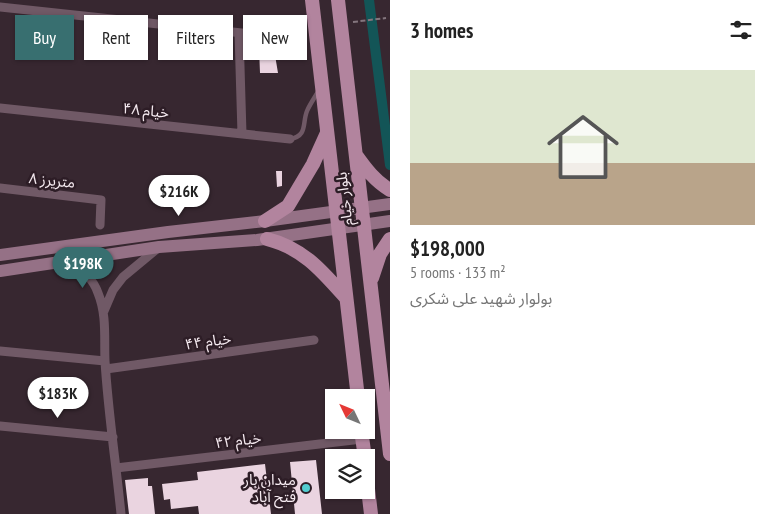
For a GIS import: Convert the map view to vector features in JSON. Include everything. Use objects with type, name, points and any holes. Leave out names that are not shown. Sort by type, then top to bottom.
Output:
[{"type":"main road","name":"بلوار خیام","points":[[312,0],[357,389]]},
{"type":"main road","name":"بلوار خیام","points":[[338,0],[390,454]]},
{"type":"main road","points":[[265,221],[288,206],[313,164],[328,132]]},
{"type":"main road","points":[[355,155],[380,184],[390,190]]},
{"type":"main road","points":[[0,255],[390,204]]},
{"type":"main road","points":[[0,271],[159,247],[267,239],[390,221]]},
{"type":"main road","points":[[267,239],[283,243],[305,257],[346,298]]},
{"type":"main road","points":[[370,281],[380,254],[390,239]]},
{"type":"main road","points":[[369,499],[371,514]]},
{"type":"street","points":[[0,7],[243,33]]},
{"type":"street","points":[[239,33],[242,134]]},
{"type":"street","name":"خیام ۴۸","points":[[0,108],[290,139]]},
{"type":"street","name":"۸ متریرز","points":[[0,188],[102,200],[100,226]]},
{"type":"street","points":[[104,311],[113,290],[123,277],[159,247]]},
{"type":"street","points":[[68,260],[79,266],[90,278],[98,291],[104,311],[106,365],[121,514]]},
{"type":"street","name":"خیام ۴۴","points":[[0,351],[106,365],[314,340]]},
{"type":"street","points":[[0,426],[113,437]]},
{"type":"street","name":"خیام ۴۲","points":[[116,468],[326,439]]},
{"type":"lane","points":[[290,139],[296,138],[304,129],[306,113],[322,84]]},
{"type":"path","points":[[341,24],[386,18]]},
{"type":"building","points":[[260,60],[276,60],[278,73],[260,73]]},
{"type":"building","points":[[276,171],[282,171],[282,186],[277,187]]},
{"type":"building","name":"میدان بار فتح آباد","points":[[316,460],[322,514],[295,514],[290,462]]},
{"type":"building","points":[[265,464],[271,514],[199,514],[198,506],[171,509],[170,499],[164,500],[162,484],[198,480],[197,472]]},
{"type":"building","points":[[148,478],[148,486],[152,486],[155,514],[129,514],[125,480]]},
{"type":"waterway","points":[[369,0],[390,165]]},
{"type":"place","name":"میدان بار فتح آباد","points":[[306,488]]}]
